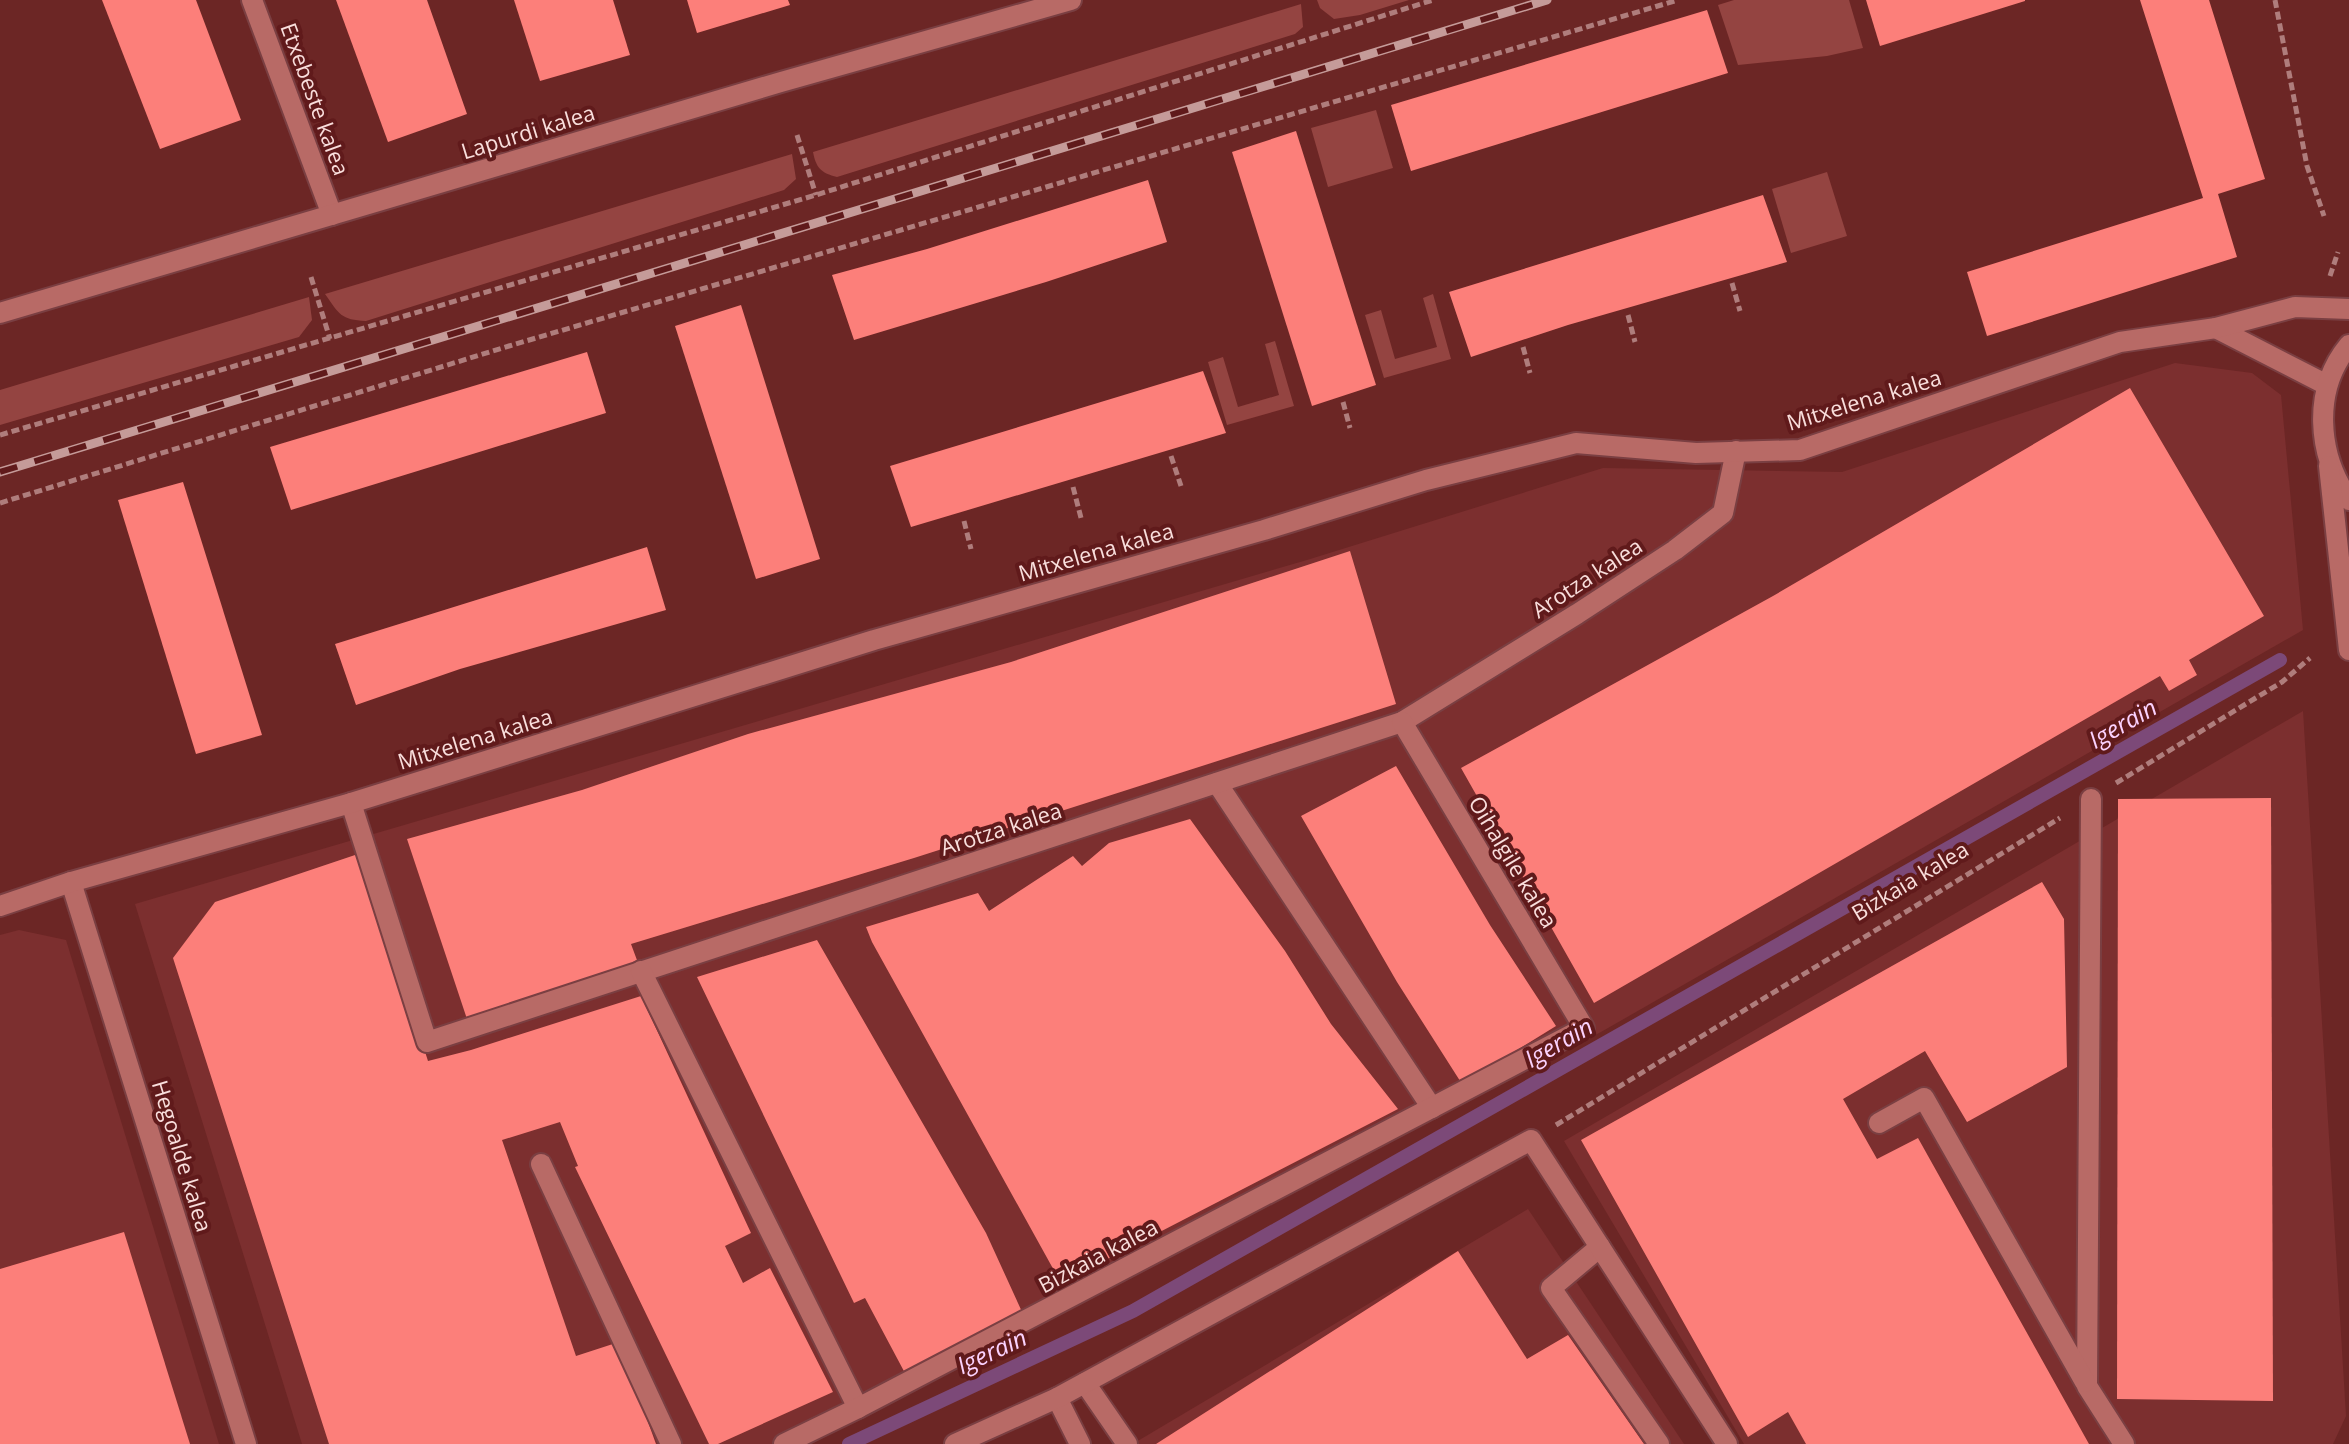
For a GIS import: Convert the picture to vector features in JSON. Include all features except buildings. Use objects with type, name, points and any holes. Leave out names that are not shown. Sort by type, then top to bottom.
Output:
[{"type":"street","name":"Etxebeste kalea","points":[[252,0],[332,215]]},
{"type":"street","name":"Lapurdi kalea","points":[[0,313],[781,82],[1071,0]]},
{"type":"street","name":"Mitxelena kalea","points":[[0,906],[71,882],[351,803],[874,640],[1264,530],[1426,480],[1576,443],[1696,453],[1800,450],[2120,342],[2216,328],[2295,307],[2349,309]]},
{"type":"street","points":[[2216,328],[2327,385]]},
{"type":"street","points":[[2349,345],[2327,385],[2322,426],[2349,650]]},
{"type":"street","name":"Arotza kalea","points":[[351,803],[427,1042],[1402,722],[1589,606],[1675,550],[1723,513],[1736,451]]},
{"type":"street","points":[[2329,466],[2349,500]]},
{"type":"street","name":"Oihalgile kalea","points":[[1402,722],[1584,1028]]},
{"type":"street","points":[[1217,783],[1432,1108]]},
{"type":"street","points":[[2087,1386],[2091,799]]},
{"type":"street","name":"Hegoalde kalea","points":[[71,882],[246,1444]]},
{"type":"street","points":[[641,971],[858,1408]]},
{"type":"street","name":"Bizkaia kalea","points":[[784,1444],[1584,1028]]},
{"type":"street","points":[[1879,1123],[1924,1098],[2087,1386],[2124,1444]]},
{"type":"street","points":[[955,1444],[1057,1398],[1531,1140],[1727,1444]]},
{"type":"street","points":[[541,1164],[671,1444]]},
{"type":"street","points":[[1600,1247],[1551,1288],[1659,1444]]},
{"type":"street","points":[[1085,1383],[1127,1444]]},
{"type":"street","points":[[1057,1398],[1080,1444]]},
{"type":"path","points":[[0,435],[816,195],[1433,0]]},
{"type":"path","points":[[0,503],[509,346],[1678,0]]},
{"type":"path","points":[[2275,0],[2307,166],[2324,216]]},
{"type":"path","points":[[797,135],[816,195]]},
{"type":"path","points":[[311,277],[330,339]]},
{"type":"path","points":[[1732,283],[1740,311]]},
{"type":"path","points":[[1628,315],[1635,342]]},
{"type":"path","points":[[1523,347],[1530,373]]},
{"type":"path","points":[[1343,402],[1350,428]]},
{"type":"path","points":[[1171,456],[1181,486]]},
{"type":"path","points":[[1073,487],[1081,518]]},
{"type":"path","points":[[964,521],[971,549]]},
{"type":"path","name":"Bizkaia kalea","points":[[1531,1140],[2282,682],[2310,658]]},
{"type":"shaded area","points":[[1317,0],[1409,0],[1360,15],[1334,19],[1320,8]]},
{"type":"shaded area","points":[[1734,0],[1849,0],[1863,48],[1827,56],[1738,65],[1718,5]]},
{"type":"shaded area","points":[[1301,4],[1303,27],[1295,34],[837,177],[820,169],[814,158],[813,152]]},
{"type":"shaded area","points":[[1376,110],[1393,168],[1328,187],[1311,128]]},
{"type":"shaded area","points":[[792,154],[796,179],[784,190],[366,321],[341,315],[325,294]]},
{"type":"shaded area","points":[[1827,172],[1847,236],[1791,253],[1772,189]]},
{"type":"shaded area","points":[[1433,294],[1451,359],[1384,378],[1365,315],[1381,310],[1395,359],[1437,347],[1423,298]]},
{"type":"shaded area","points":[[309,297],[312,320],[299,337],[0,425],[0,390]]},
{"type":"shaded area","points":[[1275,341],[1294,406],[1227,425],[1208,362],[1223,357],[1238,407],[1279,395],[1265,344]]},
{"type":"shaded area","points":[[2175,363],[2252,373],[2281,395],[2303,630],[1601,1032],[783,1444],[302,1444],[135,904],[1307,560],[1603,468],[1842,472]]},
{"type":"shaded area","points":[[2303,711],[2346,1416],[2333,1444],[1744,1444],[1564,1141]]},
{"type":"shaded area","points":[[19,930],[66,940],[219,1444],[0,1444],[0,935]]},
{"type":"shaded area","points":[[1528,1209],[1684,1444],[1136,1442]]},
{"type":"waterway","name":"Igerain","points":[[849,1444],[1133,1311],[2280,660]]},
{"type":"railway","points":[[0,472],[1547,0]]}]
